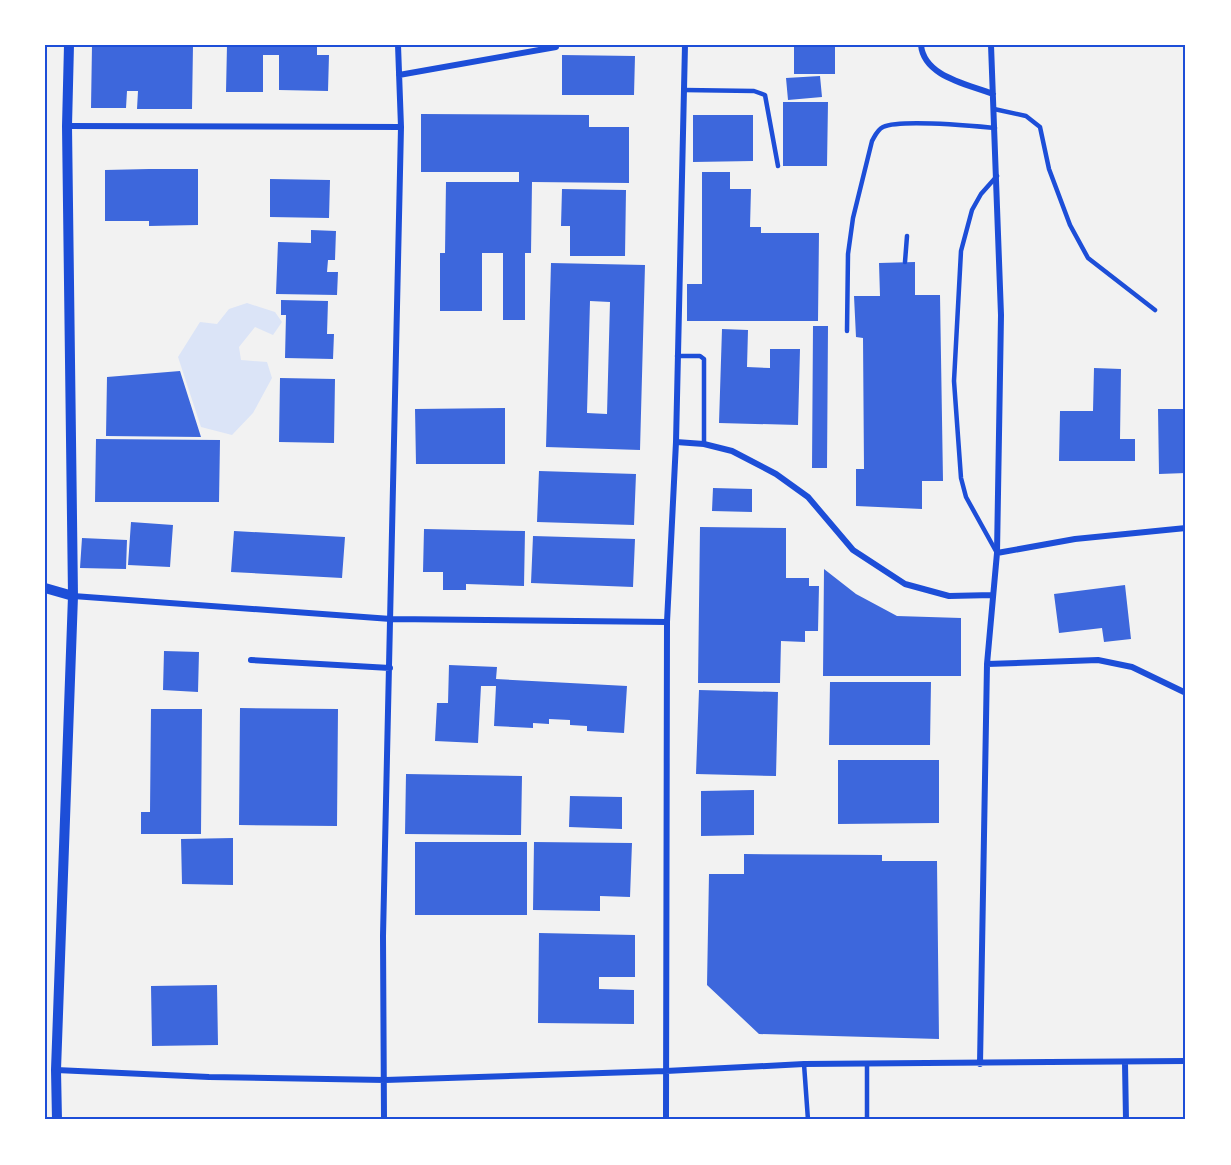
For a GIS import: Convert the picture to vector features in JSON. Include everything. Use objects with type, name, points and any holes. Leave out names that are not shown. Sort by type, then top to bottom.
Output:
[{"type":"street","points":[[57,1120],[56,1070],[73,596],[67,126],[69,45]]},
{"type":"street","points":[[384,1120],[383,936],[401,127],[398,45]]},
{"type":"street","points":[[666,1120],[667,622],[676,442],[685,45]]},
{"type":"street","points":[[921,45],[921,54],[935,72],[993,94]]},
{"type":"street","points":[[980,1064],[987,664],[997,553],[1001,315],[991,45]]},
{"type":"street","points":[[399,75],[556,47]]},
{"type":"street","points":[[67,126],[401,127]]},
{"type":"street","points":[[676,442],[704,444],[732,451],[776,474],[808,497],[853,550],[905,584],[949,596],[993,595]]},
{"type":"street","points":[[997,553],[1076,539],[1186,528]]},
{"type":"street","points":[[45,588],[73,596],[391,619],[667,622]]},
{"type":"street","points":[[251,660],[390,668]]},
{"type":"street","points":[[987,664],[1098,660],[1132,667],[1186,693]]},
{"type":"street","points":[[56,1070],[208,1077],[385,1080],[804,1064],[1186,1061]]},
{"type":"street","points":[[1125,1063],[1126,1120]]},
{"type":"lane","points":[[684,90],[754,91],[765,95],[778,166]]},
{"type":"lane","points":[[994,109],[1026,116],[1040,127],[1048,169],[1070,225],[1088,258],[1155,310]]},
{"type":"lane","points":[[847,331],[848,254],[853,218],[872,141],[877,132],[883,127],[894,125],[954,124],[995,128]]},
{"type":"lane","points":[[997,175],[981,194],[972,210],[961,251],[954,381],[961,478],[966,497],[997,553]]},
{"type":"lane","points":[[905,262],[907,236]]},
{"type":"lane","points":[[677,356],[700,356],[704,359],[704,444]]},
{"type":"lane","points":[[804,1064],[808,1120]]},
{"type":"lane","points":[[867,1064],[867,1120]]},
{"type":"shaded area","points":[[247,303],[275,312],[282,322],[273,335],[255,327],[239,347],[241,360],[267,362],[272,378],[253,413],[232,435],[201,427],[178,357],[200,322],[217,324],[229,309]]},
{"type":"building","points":[[92,45],[193,45],[192,109],[137,109],[138,91],[127,91],[126,108],[91,108]]},
{"type":"building","points":[[227,45],[317,45],[317,55],[329,55],[328,91],[279,90],[279,55],[263,55],[263,92],[226,92]]},
{"type":"building","points":[[794,45],[835,45],[835,74],[794,74]]},
{"type":"building","points":[[562,55],[635,56],[634,95],[562,95]]},
{"type":"building","points":[[820,76],[822,97],[788,100],[786,78]]},
{"type":"building","points":[[783,102],[828,102],[827,166],[783,166]]},
{"type":"building","points":[[421,114],[589,115],[589,127],[629,127],[629,183],[532,182],[531,253],[525,253],[525,320],[503,320],[503,253],[482,253],[482,311],[440,311],[440,253],[445,253],[446,182],[519,182],[519,172],[421,172]]},
{"type":"building","points":[[693,115],[753,115],[753,161],[693,162]]},
{"type":"building","points":[[198,169],[198,225],[149,226],[149,221],[105,221],[105,170]]},
{"type":"building","points":[[702,172],[730,172],[730,189],[751,189],[750,227],[761,227],[761,233],[819,233],[818,321],[687,321],[687,284],[702,284]]},
{"type":"building","points":[[270,179],[330,180],[329,218],[270,217]]},
{"type":"building","points":[[562,189],[626,190],[625,256],[570,256],[570,226],[561,226]]},
{"type":"building","points":[[311,230],[336,231],[335,260],[328,260],[327,272],[338,272],[337,295],[276,294],[278,242],[311,243]]},
{"type":"building","points":[[915,262],[915,295],[940,295],[943,481],[922,481],[922,509],[856,506],[856,469],[864,469],[863,338],[856,337],[854,296],[880,296],[879,263]]},
{"type":"building","points":[[551,263],[645,265],[640,450],[546,447]],"holes":[[[590,301],[610,302],[607,414],[587,413]]]},
{"type":"building","points":[[281,300],[328,301],[327,334],[334,334],[333,359],[285,358],[286,315],[281,315]]},
{"type":"building","points":[[813,326],[828,326],[827,468],[812,468]]},
{"type":"building","points":[[722,329],[748,330],[747,367],[770,368],[770,349],[800,349],[798,425],[719,423]]},
{"type":"building","points":[[1094,368],[1121,369],[1120,439],[1135,439],[1135,461],[1059,461],[1060,411],[1093,411]]},
{"type":"building","points":[[180,371],[201,437],[106,436],[107,377]]},
{"type":"building","points":[[280,378],[335,379],[334,443],[279,442]]},
{"type":"building","points":[[505,408],[505,464],[416,464],[415,409]]},
{"type":"building","points":[[1158,409],[1186,409],[1186,473],[1159,474]]},
{"type":"building","points":[[96,439],[220,440],[219,502],[95,502]]},
{"type":"building","points":[[539,471],[636,474],[634,525],[537,522]]},
{"type":"building","points":[[713,488],[752,489],[752,512],[712,511]]},
{"type":"building","points":[[131,522],[173,525],[170,567],[128,565]]},
{"type":"building","points":[[700,527],[786,528],[786,578],[809,578],[809,586],[819,586],[818,631],[805,631],[805,642],[781,641],[780,683],[698,683]]},
{"type":"building","points":[[424,529],[525,531],[524,586],[466,584],[466,590],[443,590],[443,572],[423,572]]},
{"type":"building","points":[[234,531],[345,537],[342,578],[231,572]]},
{"type":"building","points":[[533,536],[635,539],[633,587],[531,583]]},
{"type":"building","points":[[82,538],[127,540],[126,569],[80,568]]},
{"type":"building","points":[[824,569],[856,594],[897,616],[961,618],[961,676],[823,676]]},
{"type":"building","points":[[1125,585],[1131,639],[1104,642],[1102,628],[1059,633],[1054,594]]},
{"type":"building","points":[[164,651],[199,652],[198,692],[163,690]]},
{"type":"building","points":[[449,665],[497,667],[496,679],[627,686],[624,733],[587,731],[587,726],[570,725],[570,720],[549,719],[549,724],[533,723],[533,728],[494,726],[496,686],[481,686],[478,743],[435,741],[437,703],[448,703]]},
{"type":"building","points":[[830,682],[931,682],[930,745],[829,745]]},
{"type":"building","points":[[699,690],[778,692],[776,776],[696,774]]},
{"type":"building","points":[[240,708],[338,709],[337,826],[239,825]]},
{"type":"building","points":[[151,709],[202,709],[201,834],[141,834],[141,812],[150,812]]},
{"type":"building","points":[[838,760],[939,760],[939,823],[838,824]]},
{"type":"building","points":[[406,774],[522,776],[521,835],[405,834]]},
{"type":"building","points":[[754,790],[754,835],[701,836],[701,791]]},
{"type":"building","points":[[570,796],[622,797],[622,829],[569,827]]},
{"type":"building","points":[[233,838],[233,885],[182,884],[181,839]]},
{"type":"building","points":[[415,842],[527,842],[527,915],[415,915]]},
{"type":"building","points":[[534,842],[632,843],[630,897],[600,896],[600,911],[533,910]]},
{"type":"building","points":[[744,854],[882,855],[882,861],[937,861],[939,1039],[759,1034],[707,985],[709,874],[744,874]]},
{"type":"building","points":[[539,933],[635,935],[635,977],[599,977],[599,989],[634,990],[634,1024],[538,1023]]},
{"type":"building","points":[[217,985],[218,1045],[152,1046],[151,986]]}]
